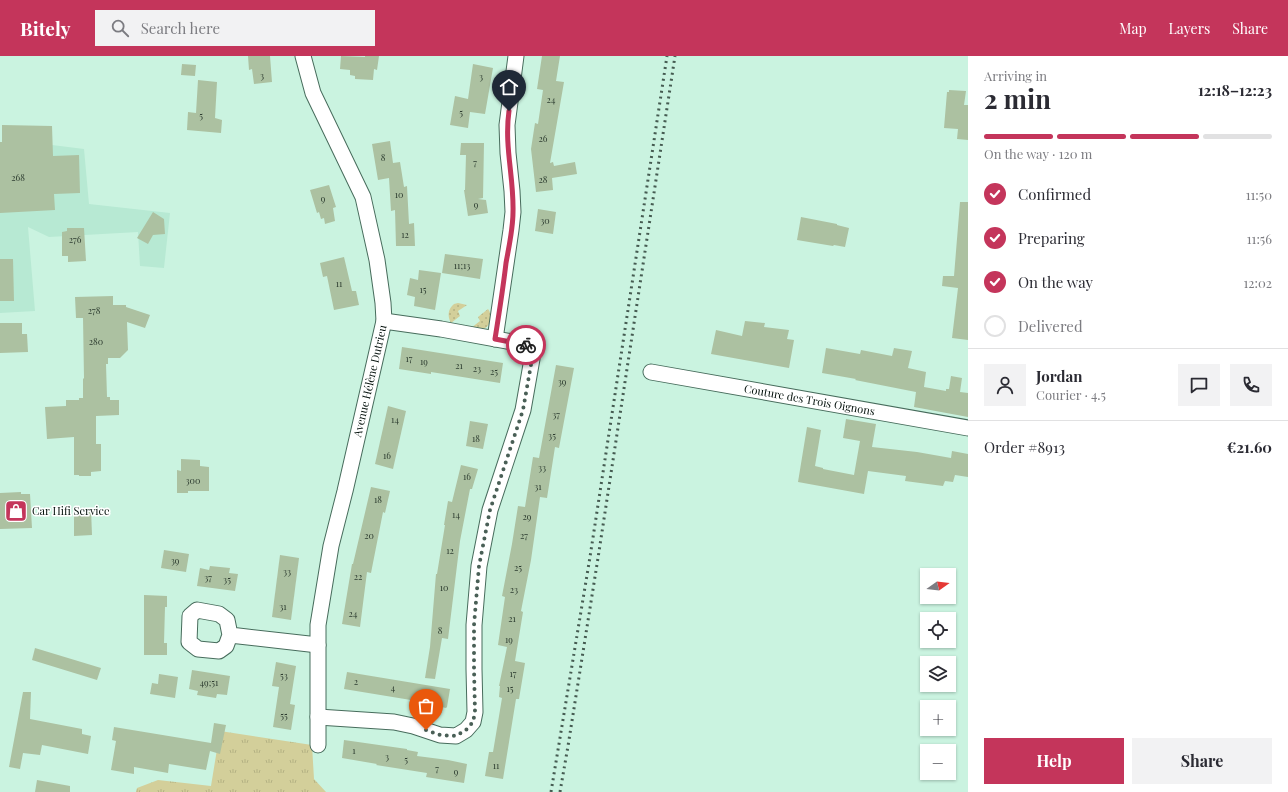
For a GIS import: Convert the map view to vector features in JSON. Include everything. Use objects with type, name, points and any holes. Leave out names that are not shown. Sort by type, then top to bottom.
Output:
[{"type":"street","name":"Avenue Hélène Dutrieu","points":[[303,56],[313,93],[363,197],[377,260],[384,321],[331,546],[318,625],[318,745]]},
{"type":"street","points":[[495,339],[513,212],[507,125],[516,56]]},
{"type":"street","points":[[318,717],[394,722],[413,726],[440,735],[456,736],[466,730],[473,722],[475,712],[474,625],[479,566],[490,510],[523,410],[532,359],[532,348],[523,344],[441,329],[384,321]]},
{"type":"street","name":"Couture des Trois Oignons","points":[[651,372],[968,428]]},
{"type":"street","points":[[230,635],[318,645]]},
{"type":"shaded area","points":[[0,142],[52,145],[84,149],[89,204],[170,213],[164,268],[140,266],[138,232],[49,237],[28,227],[35,311],[0,313]]},
{"type":"green space","points":[[458,303],[467,305],[458,311],[460,316],[451,323],[449,318],[449,310],[454,304]]},
{"type":"green space","points":[[488,309],[491,318],[487,327],[480,329],[471,328],[480,321],[478,317]]},
{"type":"green space","points":[[220,731],[312,745],[314,779],[326,792],[136,792],[137,788],[158,780],[211,786]]},
{"type":"building","points":[[248,56],[270,56],[272,82],[254,84],[252,69],[249,70]]},
{"type":"building","points":[[341,56],[379,56],[377,70],[374,69],[373,80],[355,79],[355,76],[350,75],[350,70],[340,69]]},
{"type":"building","points":[[542,56],[560,56],[556,81],[564,82],[550,163],[553,162],[554,166],[575,162],[577,174],[552,178],[553,190],[536,192],[531,149],[535,123],[538,124],[543,90],[537,89]]},
{"type":"building","points":[[182,64],[196,65],[195,76],[181,75]]},
{"type":"building","points":[[473,64],[493,68],[485,114],[470,112],[468,128],[450,125],[455,96],[468,99]]},
{"type":"building","points":[[198,80],[217,82],[215,118],[222,120],[221,133],[187,130],[188,112],[196,113]]},
{"type":"building","points":[[949,90],[966,91],[964,105],[968,105],[968,140],[957,139],[958,129],[944,128],[947,92],[949,92]]},
{"type":"building","points":[[2,125],[52,126],[53,156],[79,155],[80,193],[54,194],[55,210],[0,213],[0,142],[2,142]]},
{"type":"building","points":[[390,141],[393,163],[400,162],[404,187],[407,186],[409,224],[414,223],[415,246],[396,246],[395,210],[391,211],[389,178],[378,180],[372,144]]},
{"type":"building","points":[[461,143],[484,143],[483,198],[478,199],[486,200],[488,213],[468,216],[464,190],[466,155],[460,155]]},
{"type":"building","points":[[329,185],[336,207],[333,208],[335,221],[325,224],[324,218],[321,219],[319,212],[317,213],[310,190]]},
{"type":"building","points":[[960,202],[968,202],[968,340],[952,338],[958,288],[942,286],[943,276],[954,276]]},
{"type":"building","points":[[538,209],[556,212],[553,234],[535,231]]},
{"type":"building","points":[[153,212],[164,219],[165,234],[153,235],[148,244],[137,238]]},
{"type":"building","points":[[801,217],[837,224],[849,228],[845,247],[797,240]]},
{"type":"building","points":[[67,228],[84,228],[86,261],[68,262],[68,256],[62,256],[62,232],[67,231]]},
{"type":"building","points":[[445,254],[483,259],[480,279],[442,273]]},
{"type":"building","points":[[344,257],[352,291],[356,291],[359,305],[334,310],[327,276],[323,277],[320,263]]},
{"type":"building","points":[[0,259],[13,259],[14,301],[0,301]]},
{"type":"building","points":[[419,270],[441,273],[435,310],[414,306],[415,297],[407,295],[410,278],[418,280]]},
{"type":"building","points":[[113,296],[113,305],[126,305],[126,307],[150,315],[145,328],[127,322],[128,350],[120,358],[108,358],[108,364],[106,364],[107,397],[110,397],[110,400],[119,400],[119,415],[96,416],[96,444],[101,444],[101,471],[91,472],[91,476],[74,475],[74,437],[47,439],[45,407],[66,406],[66,400],[79,400],[79,398],[83,398],[83,318],[76,318],[75,297]]},
{"type":"building","points":[[745,321],[765,323],[764,327],[789,330],[787,339],[794,340],[789,368],[711,354],[716,330],[742,336]]},
{"type":"building","points":[[0,323],[22,323],[22,334],[27,334],[28,352],[0,353]]},
{"type":"building","points":[[402,347],[503,363],[500,383],[431,372],[431,374],[399,369]]},
{"type":"building","points":[[826,348],[860,354],[861,350],[892,356],[894,348],[912,351],[908,368],[926,372],[924,387],[946,391],[946,389],[949,389],[951,376],[962,378],[960,392],[968,393],[968,417],[914,407],[916,392],[822,373]]},
{"type":"building","points":[[556,365],[574,368],[559,448],[555,447],[547,498],[540,497],[531,560],[521,611],[523,612],[515,661],[525,663],[519,699],[516,699],[503,779],[485,776],[489,752],[493,752],[502,698],[499,697],[499,686],[507,647],[498,645],[505,597],[502,596],[518,506],[525,507],[533,457],[539,458]]},
{"type":"building","points":[[388,406],[406,411],[393,469],[375,464]]},
{"type":"building","points":[[846,419],[876,424],[872,447],[917,452],[951,458],[952,451],[968,454],[968,477],[955,475],[953,482],[945,481],[943,486],[905,481],[906,476],[868,471],[864,494],[798,482],[807,427],[821,430],[815,466],[854,475],[860,441],[843,438]]},
{"type":"building","points":[[470,421],[488,424],[483,449],[466,446]]},
{"type":"building","points":[[181,459],[200,460],[200,466],[209,467],[209,491],[188,491],[188,493],[177,493],[177,470],[181,471]]},
{"type":"building","points":[[461,465],[478,469],[472,489],[470,489],[460,541],[448,639],[442,638],[435,679],[425,678],[430,647],[436,574],[448,501],[452,502]]},
{"type":"building","points":[[371,487],[390,491],[385,513],[383,512],[371,573],[367,572],[360,627],[342,624],[352,564]]},
{"type":"building","name":"Car Hifi Service","points":[[21,492],[21,494],[30,494],[32,528],[0,529],[0,493]]},
{"type":"building","points":[[74,509],[91,509],[92,535],[74,536]]},
{"type":"building","points":[[164,550],[189,554],[186,572],[161,568]]},
{"type":"building","points":[[280,555],[299,558],[291,620],[272,617]]},
{"type":"building","points":[[210,566],[230,568],[229,573],[238,574],[235,591],[197,586],[200,568],[209,570]]},
{"type":"building","points":[[144,595],[167,596],[167,607],[165,607],[164,643],[167,643],[167,655],[144,655]]},
{"type":"building","points":[[35,648],[101,668],[97,680],[32,660]]},
{"type":"building","points":[[276,662],[296,666],[290,704],[295,705],[291,730],[273,727],[279,687],[272,686]]},
{"type":"building","points":[[192,670],[230,676],[227,695],[217,694],[216,698],[197,695],[198,691],[189,689]]},
{"type":"building","points":[[347,672],[450,689],[447,707],[344,689]]},
{"type":"building","points":[[159,674],[178,677],[175,698],[150,694],[152,683],[158,684]]},
{"type":"building","points":[[23,692],[31,692],[30,719],[82,729],[82,734],[91,736],[88,754],[42,745],[40,755],[23,753],[20,769],[9,767]]},
{"type":"building","points":[[214,723],[226,725],[220,754],[210,751],[206,770],[169,764],[168,773],[134,767],[134,774],[111,770],[116,741],[112,740],[114,727],[211,743]]},
{"type":"building","points":[[344,740],[407,749],[418,752],[417,756],[467,764],[464,783],[426,777],[427,773],[342,758]]},
{"type":"building","points":[[37,780],[70,786],[70,792],[35,792]]},
{"type":"railway","points":[[551,792],[590,557],[667,56]]},
{"type":"railway","points":[[560,792],[598,558],[675,56]]},
{"type":"way so far","points":[[426,730],[440,735],[456,736],[466,730],[473,722],[475,712],[474,625],[479,566],[490,510],[523,410],[532,359],[532,348],[526,345]]},
{"type":"place","name":"Car Hifi Service","points":[[16,511]]},
{"type":"route","points":[[509,111],[507,125],[508,153],[513,212],[495,339],[526,345]]}]
